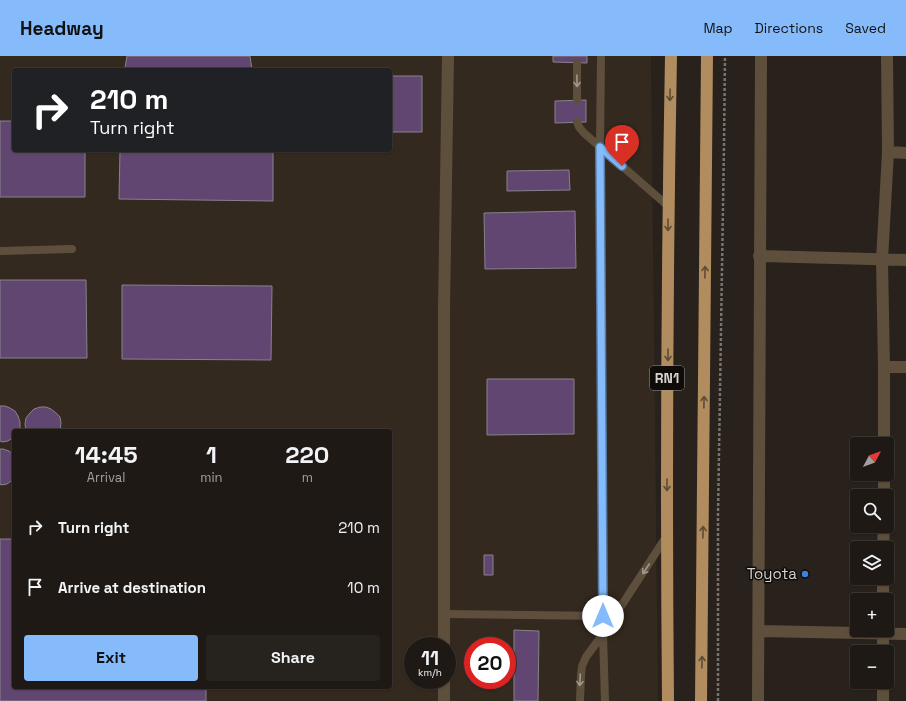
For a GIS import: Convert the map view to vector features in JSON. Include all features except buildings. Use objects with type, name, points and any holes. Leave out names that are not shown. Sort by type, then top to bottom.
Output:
[{"type":"highway","name":"RN1","points":[[668,701],[668,206],[671,56]]},
{"type":"highway","name":"RN1","points":[[701,701],[707,56]]},
{"type":"street","points":[[444,637],[444,309],[448,56]]},
{"type":"street","points":[[758,701],[761,56]]},
{"type":"street","points":[[884,437],[882,260],[888,152],[887,56]]},
{"type":"street","points":[[888,152],[906,153]]},
{"type":"street","points":[[760,256],[906,260]]},
{"type":"street","points":[[884,367],[906,367]]},
{"type":"street","points":[[759,631],[850,632]]},
{"type":"street","points":[[894,633],[906,634]]},
{"type":"street","points":[[444,689],[444,701]]},
{"type":"street","points":[[883,689],[883,701]]},
{"type":"lane","points":[[601,56],[600,147],[603,634],[605,701]]},
{"type":"lane","points":[[577,63],[578,100]]},
{"type":"lane","points":[[578,122],[584,133],[668,206]]},
{"type":"lane","points":[[0,252],[72,249]]},
{"type":"lane","points":[[580,701],[580,675],[586,657],[603,634],[667,536]]},
{"type":"lane","points":[[444,614],[603,616]]},
{"type":"path","points":[[718,701],[718,515],[725,56]]},
{"type":"shaded area","points":[[0,56],[651,56],[658,701],[0,701]]},
{"type":"place","name":"Toyota","points":[[805,574]]},
{"type":"route","points":[[603,616],[600,147],[622,166]]}]
